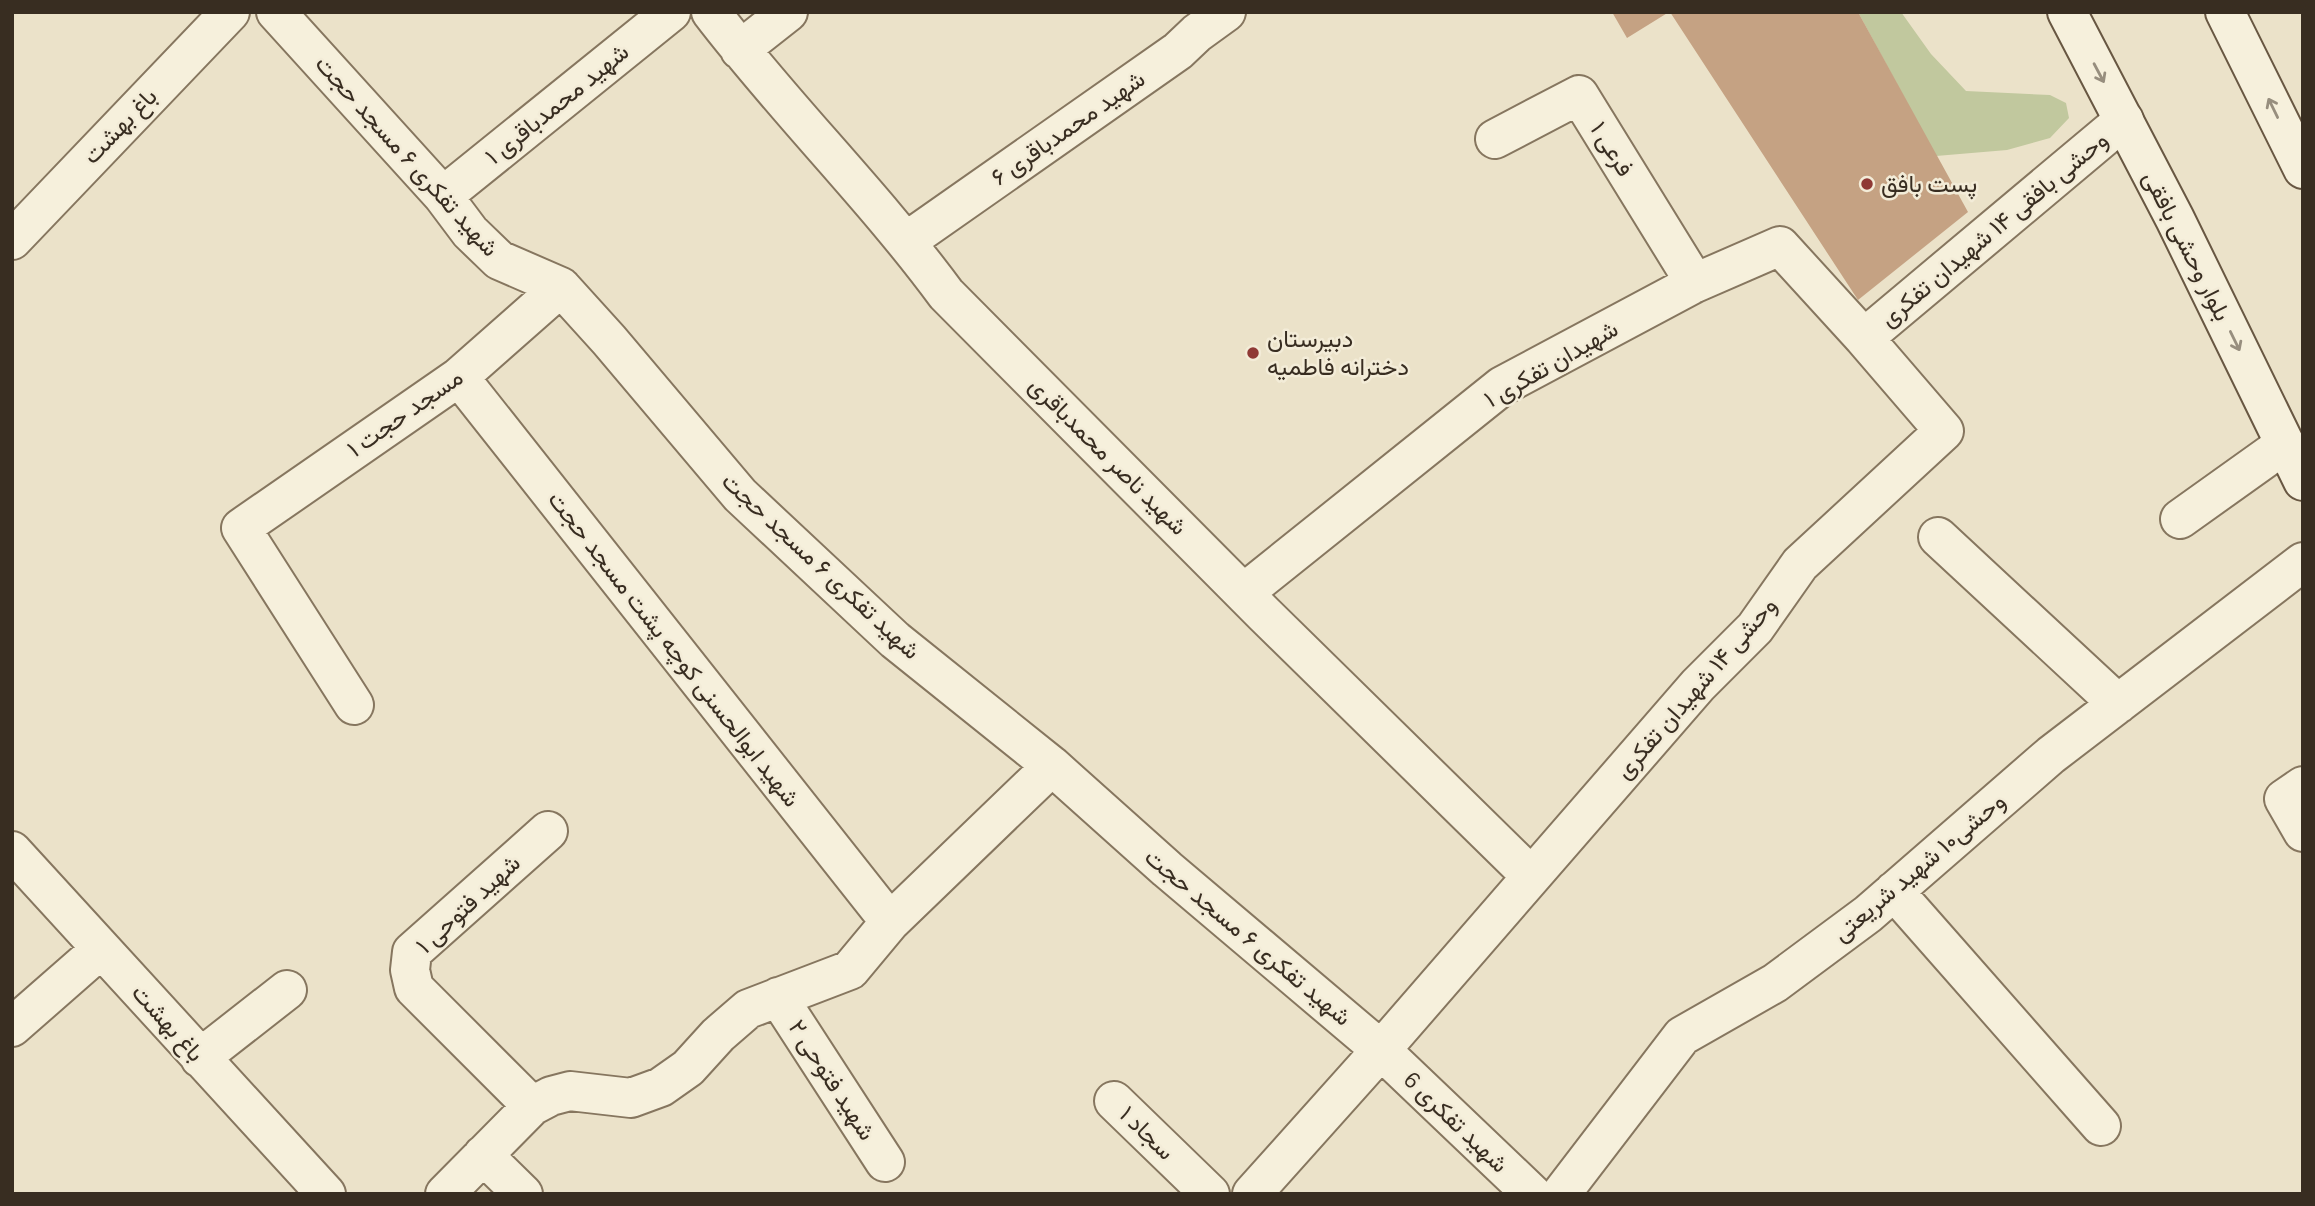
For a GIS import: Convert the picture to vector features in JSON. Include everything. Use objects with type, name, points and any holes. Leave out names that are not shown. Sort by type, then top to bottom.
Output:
[{"type":"street","name":"باغ بهشت","points":[[12,240],[230,12]]},
{"type":"street","name":"شهید تفکری ۶ مسجد حجت","points":[[276,12],[443,196],[470,232],[499,260],[561,287],[740,495],[895,640],[1052,766],[1167,869],[1381,1050]]},
{"type":"street","name":"شهید محمدباقری ۱","points":[[443,196],[671,12]]},
{"type":"street","name":"شهید ناصر محمدباقری","points":[[711,12],[740,50],[907,241],[946,294],[1245,592],[1273,624],[1531,876]]},
{"type":"street","points":[[740,50],[788,12]]},
{"type":"street","name":"شهید محمدباقری ۶","points":[[907,241],[1178,51],[1226,12]]},
{"type":"street","name":"بلوار وحشی بافقی","points":[[2067,12],[2175,219],[2303,481]]},
{"type":"street","points":[[2225,12],[2303,169]]},
{"type":"street","name":"فرعی ۱","points":[[1495,139],[1579,95],[1695,283]]},
{"type":"street","name":"وحشی بافقی ۱۴ شهیدان تفکری","points":[[1864,338],[2123,120]]},
{"type":"street","name":"شهیدان تفکری ۱","points":[[1245,592],[1502,386],[1695,283],[1780,246],[1864,338]]},
{"type":"street","name":"مسجد حجت ۱","points":[[354,705],[241,528],[459,377],[561,287]]},
{"type":"street","name":"وحشی ۱۴ شهیدان تفکری","points":[[1252,1194],[1381,1050],[1698,685],[1755,628],[1800,564],[1944,431],[1864,338]]},
{"type":"street","name":"شهید ابوالحسنی کوچه پشت مسجد حجت","points":[[459,377],[890,922]]},
{"type":"street","points":[[2180,519],[2285,444]]},
{"type":"street","points":[[1938,537],[2118,704]]},
{"type":"street","name":"وحشی۱۰ شهید شریعتی","points":[[1562,1194],[1682,1036],[1775,983],[1868,914],[2051,755],[2303,562]]},
{"type":"street","points":[[445,1194],[533,1106],[551,1096],[570,1091],[631,1098],[661,1087],[688,1068],[718,1035],[748,1009],[850,970],[890,922],[1052,766]]},
{"type":"street","points":[[2303,786],[2284,799],[2303,832]]},
{"type":"street","name":"شهید فتوحی ۱","points":[[533,1106],[414,988],[410,971],[412,952],[548,831]]},
{"type":"street","name":"باغ بهشت","points":[[12,851],[326,1194]]},
{"type":"street","points":[[1894,891],[2101,1126]]},
{"type":"street","points":[[12,1027],[101,949]]},
{"type":"street","points":[[200,1058],[287,990]]},
{"type":"street","name":"شهید فتوحی ۲","points":[[778,997],[885,1162]]},
{"type":"street","name":"شهید تفکری 6","points":[[1381,1050],[1532,1194]]},
{"type":"street","name":"سجاد ۱","points":[[1114,1101],[1210,1194]]},
{"type":"street","points":[[483,1155],[523,1194]]},
{"type":"green space","points":[[1858,12],[1901,12],[1931,54],[1966,91],[2050,95],[2066,103],[2069,118],[2050,138],[2007,150],[1936,156]]},
{"type":"building","points":[[1612,12],[1669,12],[1627,38]]},
{"type":"building","name":"پست بافق","points":[[1670,12],[1858,12],[1968,212],[1858,300]]},
{"type":"place","name":"پست بافق","points":[[1867,184]]},
{"type":"place","name":"دبیرستان دخترانه فاطمیه","points":[[1253,353]]}]
